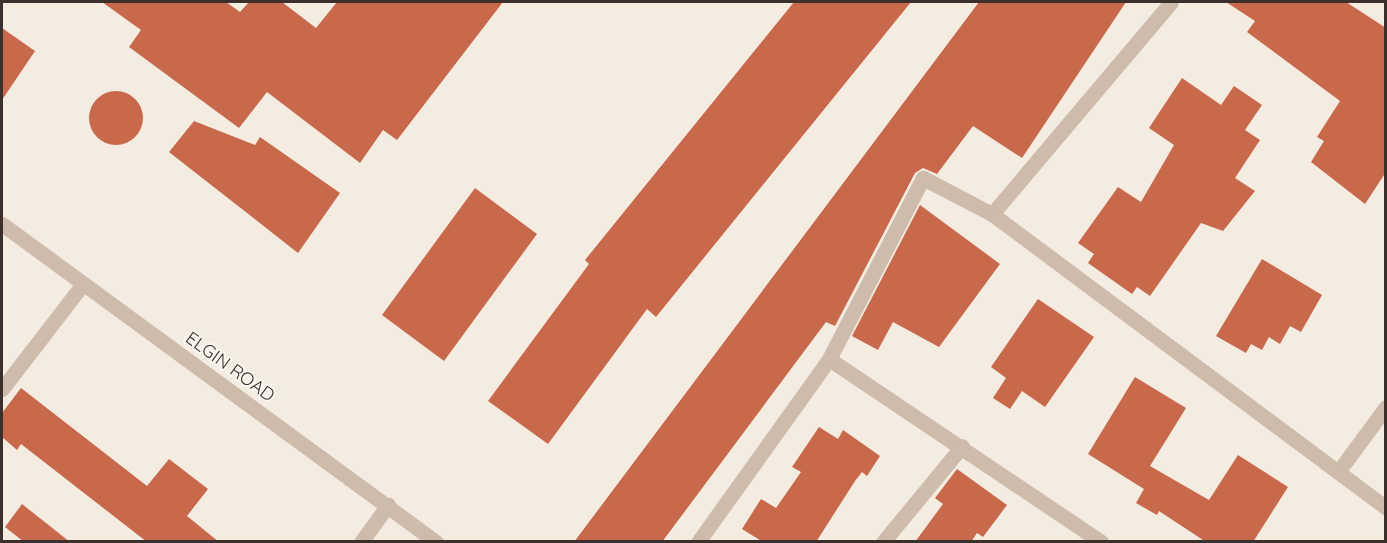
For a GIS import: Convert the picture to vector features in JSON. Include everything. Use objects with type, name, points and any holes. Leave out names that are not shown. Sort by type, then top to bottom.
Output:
[{"type":"street","points":[[992,214],[1171,2]]},
{"type":"street","points":[[698,542],[829,359],[923,178],[992,214],[1386,508]]},
{"type":"street","name":"ELGIN ROAD","points":[[2,224],[82,285],[436,542]]},
{"type":"street","points":[[2,389],[82,285]]},
{"type":"street","points":[[829,359],[962,446],[1093,539]]},
{"type":"street","points":[[1338,472],[1386,406]]},
{"type":"street","points":[[884,542],[962,446]]},
{"type":"street","points":[[361,542],[388,505]]},
{"type":"building","points":[[102,2],[226,2],[240,12],[249,2],[282,2],[316,28],[337,2],[503,2],[397,140],[383,130],[360,163],[267,92],[239,128],[129,47],[141,30]]},
{"type":"building","points":[[794,2],[911,2],[656,317],[647,309],[548,444],[488,401],[589,264],[585,260]]},
{"type":"building","points":[[979,2],[1126,2],[1022,158],[973,126],[937,174],[923,168],[915,173],[835,326],[826,322],[662,542],[574,542]]},
{"type":"building","points":[[1226,2],[1346,2],[1386,28],[1386,172],[1365,204],[1311,162],[1324,141],[1317,137],[1340,101],[1247,32],[1255,21]]},
{"type":"building","points":[[2,28],[35,51],[2,100]]},
{"type":"building","points":[[1182,78],[1221,105],[1234,86],[1262,105],[1245,130],[1260,140],[1235,178],[1255,191],[1223,231],[1201,223],[1150,296],[1137,287],[1132,294],[1088,263],[1094,254],[1078,243],[1118,187],[1141,202],[1174,145],[1149,128]]},
{"type":"building","points":[[116,91],[126,93],[135,99],[141,108],[143,118],[141,128],[135,137],[126,143],[116,145],[106,143],[97,137],[91,128],[89,118],[91,108],[97,99],[106,93]]},
{"type":"building","points":[[194,121],[255,145],[260,137],[340,193],[298,253],[169,152]]},
{"type":"building","points":[[475,188],[537,234],[444,361],[382,315]]},
{"type":"building","points":[[920,205],[1000,264],[939,347],[893,322],[878,350],[852,336]]},
{"type":"building","points":[[1262,259],[1322,295],[1301,332],[1290,326],[1280,344],[1269,337],[1262,350],[1251,344],[1246,353],[1216,336]]},
{"type":"building","points":[[1038,299],[1094,337],[1045,407],[1022,391],[1010,409],[993,398],[1006,378],[991,367]]},
{"type":"building","points":[[1135,377],[1186,408],[1150,466],[1209,500],[1238,455],[1288,487],[1253,542],[1206,542],[1159,511],[1157,515],[1136,503],[1144,489],[1088,454]]},
{"type":"building","points":[[21,388],[147,486],[169,459],[208,489],[187,516],[219,542],[147,542],[21,444],[17,450],[2,437],[2,413]]},
{"type":"building","points":[[819,427],[838,439],[843,430],[880,456],[867,476],[862,472],[855,481],[816,542],[763,542],[742,529],[761,499],[776,508],[801,472],[792,467]]},
{"type":"building","points":[[957,469],[1007,505],[983,537],[977,533],[971,542],[915,542],[943,504],[935,498]]},
{"type":"building","points":[[22,504],[70,542],[24,542],[5,527]]}]
